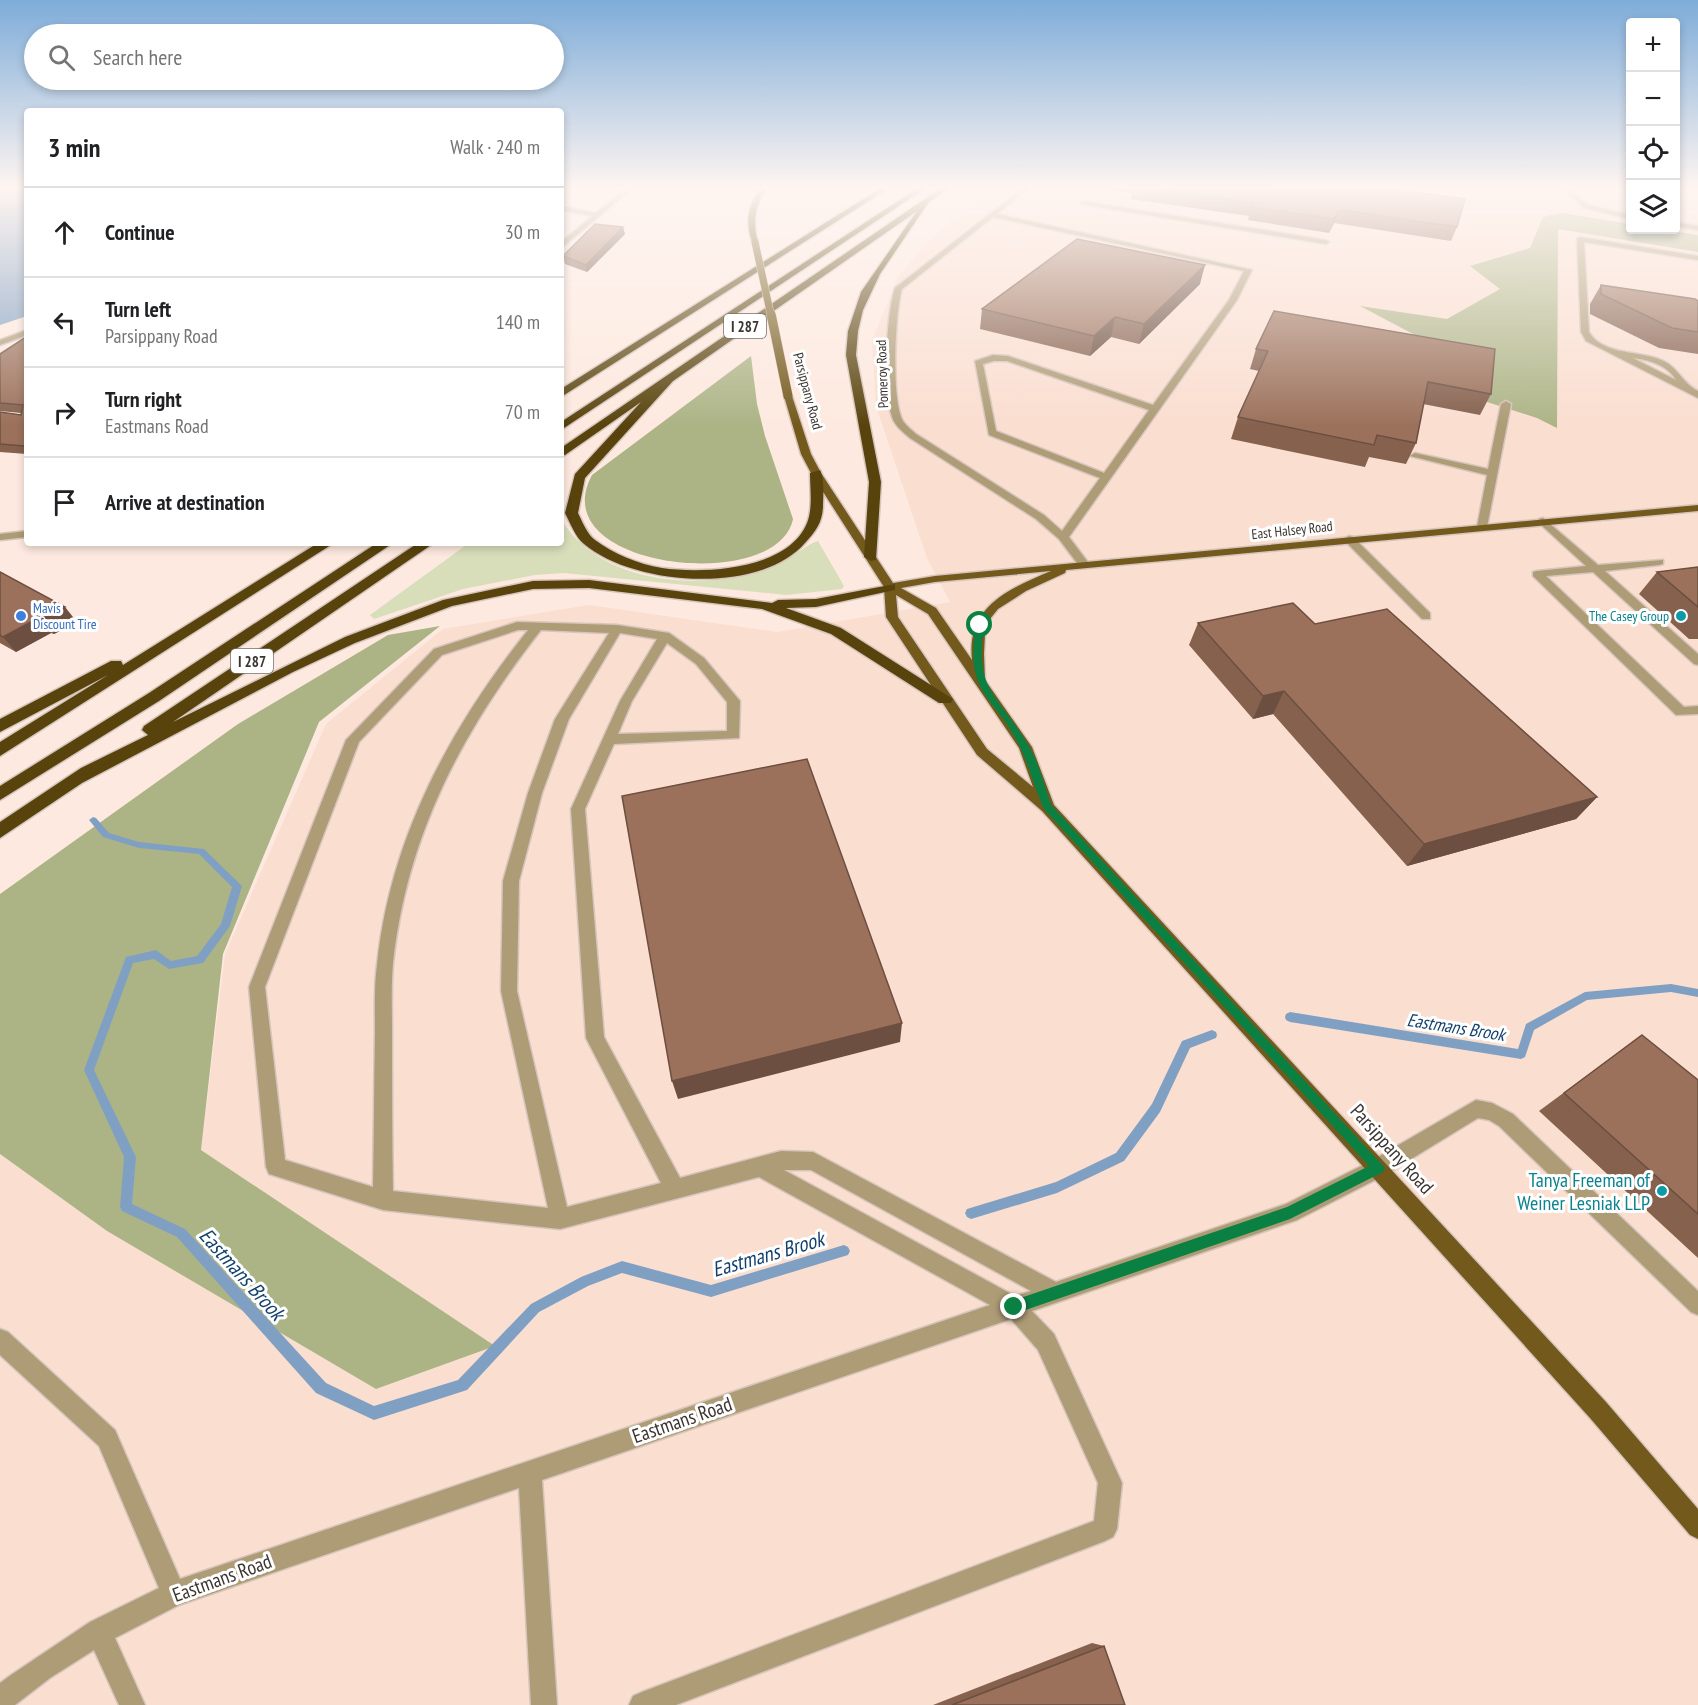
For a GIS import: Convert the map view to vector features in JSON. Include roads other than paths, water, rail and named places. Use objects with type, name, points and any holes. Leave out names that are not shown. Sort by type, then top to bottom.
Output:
[{"type":"highway","name":"I 287","points":[[564,392],[759,268]]},
{"type":"highway","points":[[564,425],[802,268]]},
{"type":"highway","name":"I 287","points":[[564,451],[830,268]]},
{"type":"highway","points":[[871,557],[875,482],[851,355],[851,334],[862,294],[880,268]]},
{"type":"highway","points":[[668,380],[579,477],[572,491],[569,506],[572,520],[582,534],[596,546],[636,567],[666,573],[712,575],[762,565],[792,551],[812,528],[816,472]]},
{"type":"highway","points":[[0,750],[322,546]]},
{"type":"highway","points":[[0,794],[154,697],[381,546]]},
{"type":"highway","name":"I 287","points":[[0,831],[423,546]]},
{"type":"highway","points":[[77,779],[288,669],[350,640],[448,603],[495,591],[558,583],[589,584],[764,605],[816,603],[890,587]]},
{"type":"highway","points":[[0,726],[260,586]]},
{"type":"highway","points":[[764,605],[836,631],[945,699]]},
{"type":"main road","name":"Parsippany Road","points":[[760,268],[788,396],[806,454],[890,587],[892,617],[982,752],[1047,807],[1598,1410],[1698,1527]]},
{"type":"main road","name":"East Halsey Road","points":[[890,587],[935,579],[1078,565],[1698,508]]},
{"type":"main road","points":[[981,684],[976,639],[985,618],[998,604],[1021,589],[1078,565]]},
{"type":"main road","name":"Parsippany Road","points":[[890,587],[932,610],[1025,747],[1047,807]]},
{"type":"street","name":"Pomeroy Road","points":[[922,268],[906,280],[894,295],[893,402],[897,419],[913,436],[1040,517],[1063,537],[1078,565]]},
{"type":"street","points":[[1063,537],[1233,300],[1248,270],[1237,268]]},
{"type":"street","points":[[1582,268],[1585,332],[1589,339],[1613,354],[1651,358],[1667,366],[1676,371],[1682,380],[1683,388],[1698,395]]},
{"type":"street","points":[[1583,296],[1594,298]]},
{"type":"street","points":[[0,344],[24,333]]},
{"type":"street","points":[[1106,477],[992,433],[978,363],[993,358],[1008,359],[1155,409]]},
{"type":"street","points":[[1482,527],[1506,404]]},
{"type":"street","points":[[1415,456],[1492,473]]},
{"type":"street","points":[[1543,521],[1698,661]]},
{"type":"street","points":[[0,537],[24,534]]},
{"type":"street","points":[[1349,539],[1426,616]]},
{"type":"street","points":[[1659,562],[1537,574],[1681,712],[1698,710]]},
{"type":"street","points":[[609,739],[734,735],[734,701],[700,661],[665,636],[617,629],[517,626],[438,652],[353,740],[257,987],[276,1167],[383,1200],[560,1219],[781,1160],[813,1161],[828,1167],[1055,1293]]},
{"type":"street","points":[[383,1200],[385,963],[402,870],[431,787],[468,719],[501,670],[537,627]]},
{"type":"street","points":[[560,1219],[509,991],[511,881],[535,793],[562,719],[617,629]]},
{"type":"street","points":[[665,636],[626,701],[578,809],[595,1038],[675,1189]]},
{"type":"street","name":"Eastmans Road","points":[[0,1700],[21,1683],[99,1631],[174,1594],[1290,1213],[1378,1168],[1476,1109],[1492,1112],[1506,1120],[1698,1305]]},
{"type":"street","points":[[642,1705],[1105,1529],[1110,1483],[1046,1342],[1014,1307],[760,1167]]},
{"type":"street","points":[[0,1340],[107,1438],[174,1594]]},
{"type":"street","points":[[530,1472],[544,1705]]},
{"type":"street","points":[[99,1631],[132,1705]]},
{"type":"water","points":[[0,268],[24,268],[24,317],[0,325]]},
{"type":"waterway","name":"Eastmans Brook","points":[[93,820],[106,835],[139,845],[201,851],[237,886],[225,926],[200,960],[169,965],[156,954],[129,960],[89,1070],[130,1157],[126,1207],[181,1233],[321,1388],[374,1413],[462,1385],[535,1308],[585,1281],[622,1267],[711,1291],[844,1251]]},
{"type":"waterway","name":"Eastmans Brook","points":[[1290,1017],[1521,1054],[1530,1027],[1585,996],[1671,988],[1698,993]]},
{"type":"waterway","name":"Eastmans Brook","points":[[971,1213],[1057,1187],[1120,1157],[1156,1108],[1186,1044],[1212,1035]]},
{"type":"place","name":"Mavis Discount Tire","points":[[21,616]]},
{"type":"place","name":"The Casey Group","points":[[1681,616]]},
{"type":"place","name":"Tanya Freeman of Weiner Lesniak LLP","points":[[1662,1191]]}]
